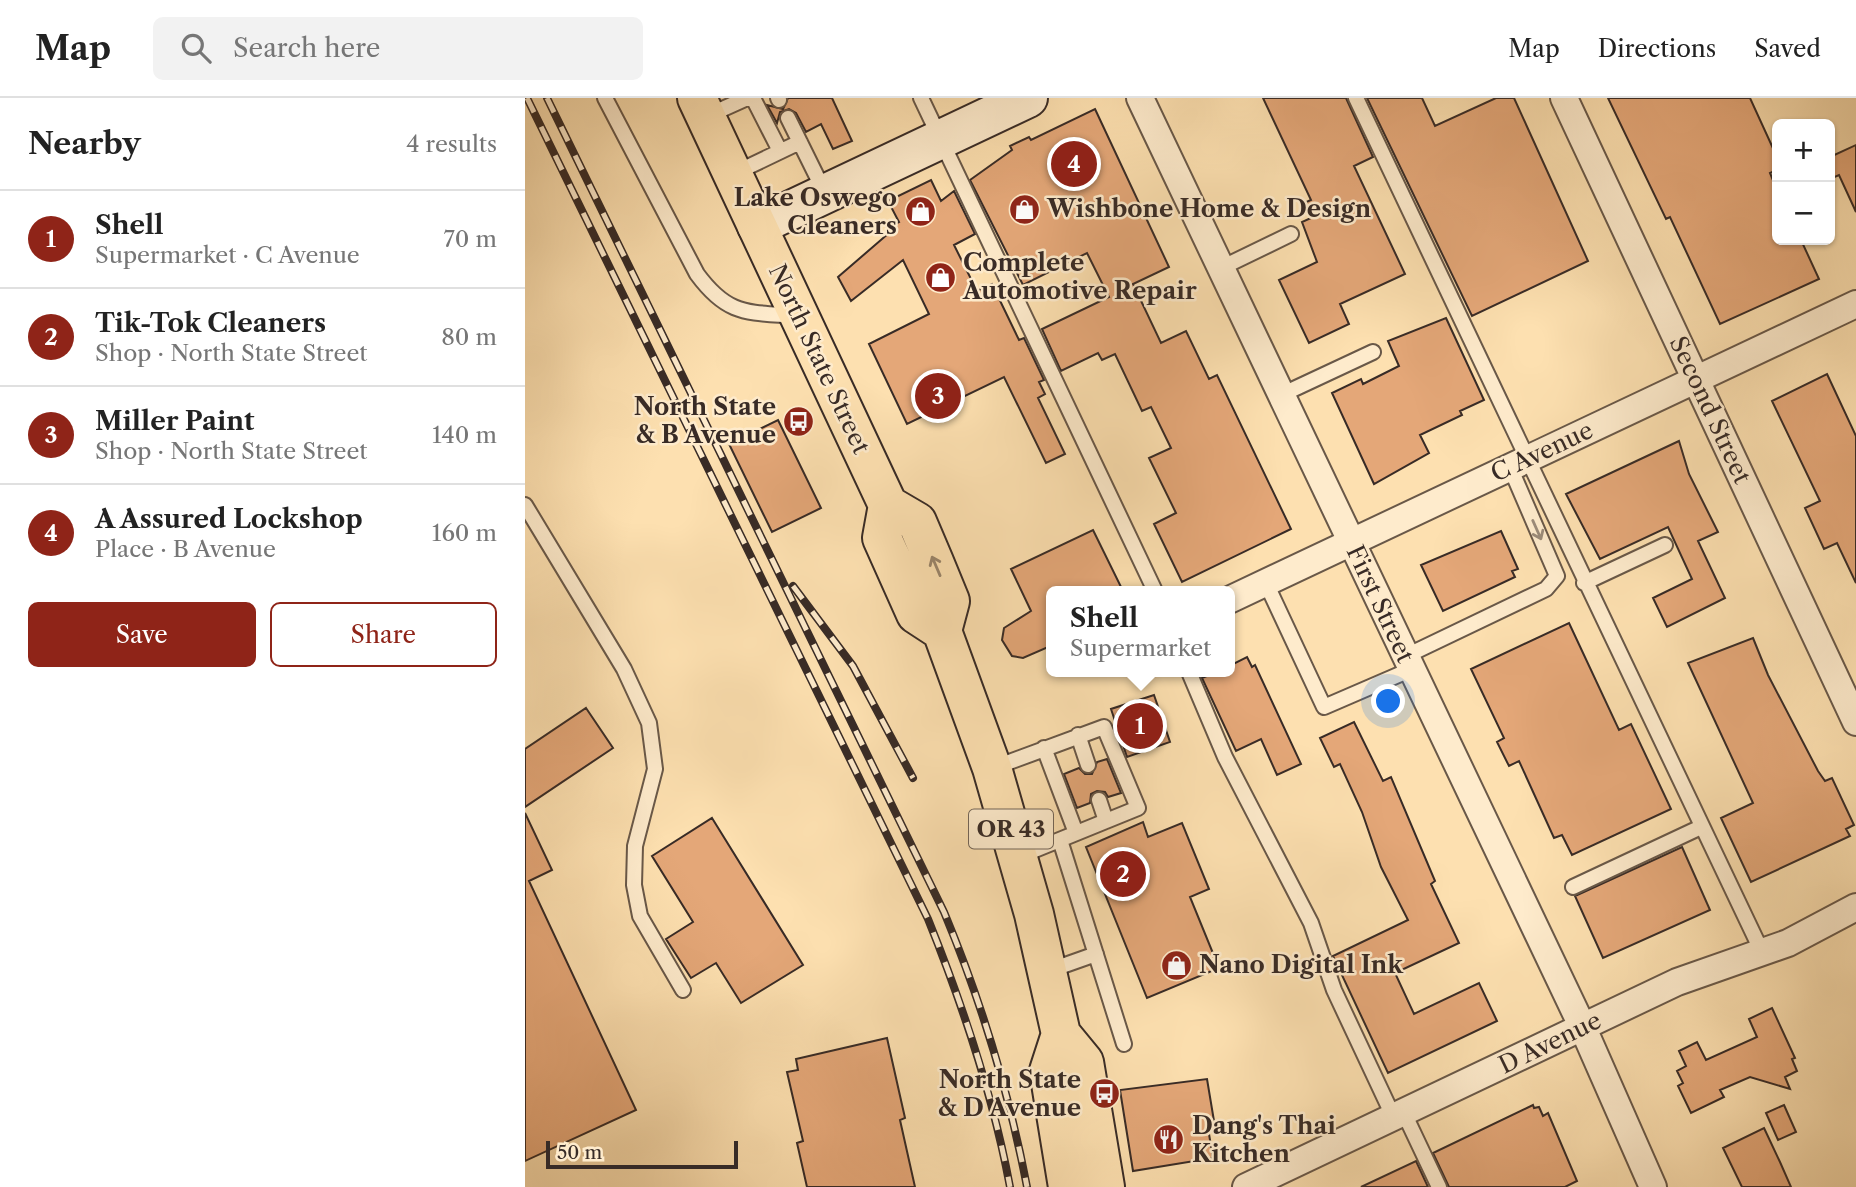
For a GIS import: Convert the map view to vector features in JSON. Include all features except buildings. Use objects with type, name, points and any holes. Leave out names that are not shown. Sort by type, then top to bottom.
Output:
[{"type":"main road","name":"North State Street","points":[[701,107],[888,505],[916,522],[950,601],[942,631],[992,768],[1019,856],[1061,1034],[1084,1062],[1105,1187]]},
{"type":"main road","name":"North State Street","points":[[1061,1034],[1049,1071],[1068,1187]]},
{"type":"street","points":[[757,226],[1028,98]]},
{"type":"street","name":"First Street","points":[[1140,98],[1583,1028],[1653,1187]]},
{"type":"street","name":"Second Street","points":[[1564,98],[1856,722]]},
{"type":"street","name":"C Avenue","points":[[1235,597],[1856,304]]},
{"type":"street","name":"D Avenue","points":[[1246,1187],[1677,982],[1788,943],[1856,907]]},
{"type":"lane","points":[[605,98],[697,274],[713,296],[729,306],[747,312],[800,317]]},
{"type":"lane","points":[[701,107],[747,98]]},
{"type":"lane","points":[[753,98],[780,151]]},
{"type":"lane","points":[[921,98],[1153,586]]},
{"type":"lane","points":[[1266,583],[1324,707],[1546,589],[1557,576],[1517,464],[1356,98]]},
{"type":"lane","points":[[788,118],[825,194]]},
{"type":"lane","points":[[732,174],[800,142]]},
{"type":"lane","points":[[1221,268],[1291,234]]},
{"type":"lane","points":[[1281,395],[1373,352]]},
{"type":"lane","points":[[1517,464],[1584,583],[1762,953]]},
{"type":"lane","points":[[525,505],[624,668],[649,723],[655,769],[635,846],[633,885],[640,916],[683,990]]},
{"type":"lane","points":[[1584,583],[1665,545]]},
{"type":"lane","points":[[1191,677],[1225,757],[1311,923],[1334,990],[1439,1187]]},
{"type":"lane","points":[[992,768],[1104,727],[1138,808],[1019,856]]},
{"type":"lane","points":[[1078,735],[1088,765]]},
{"type":"lane","points":[[1044,748],[1076,833]]},
{"type":"lane","points":[[1099,800],[1106,821]]},
{"type":"lane","points":[[1573,887],[1701,827]]},
{"type":"lane","points":[[1060,839],[1124,1044]]},
{"type":"lane","points":[[1048,971],[1096,954]]},
{"type":"railway","points":[[527,98],[928,919],[976,1051],[1010,1187]]},
{"type":"railway","points":[[547,98],[944,912],[993,1047],[1012,1116],[1027,1187]]},
{"type":"railway","points":[[793,586],[853,666],[913,778]]},
{"type":"place","name":"A Assured Lockshop","points":[[1074,164]]},
{"type":"place","name":"Wishbone Home & Design","points":[[1024,209]]},
{"type":"place","name":"Lake Oswego Cleaners","points":[[920,212]]},
{"type":"place","name":"Complete Automotive Repair","points":[[940,277]]},
{"type":"place","name":"Miller Paint","points":[[938,396]]},
{"type":"place","name":"North State & B Avenue","points":[[799,421]]},
{"type":"place","name":"Shell","points":[[1140,726]]},
{"type":"place","name":"Tik-Tok Cleaners","points":[[1123,874]]},
{"type":"place","name":"Nano Digital Ink","points":[[1176,965]]},
{"type":"place","name":"North State & D Avenue","points":[[1104,1094]]},
{"type":"place","name":"Dang's Thai Kitchen","points":[[1169,1140]]}]
